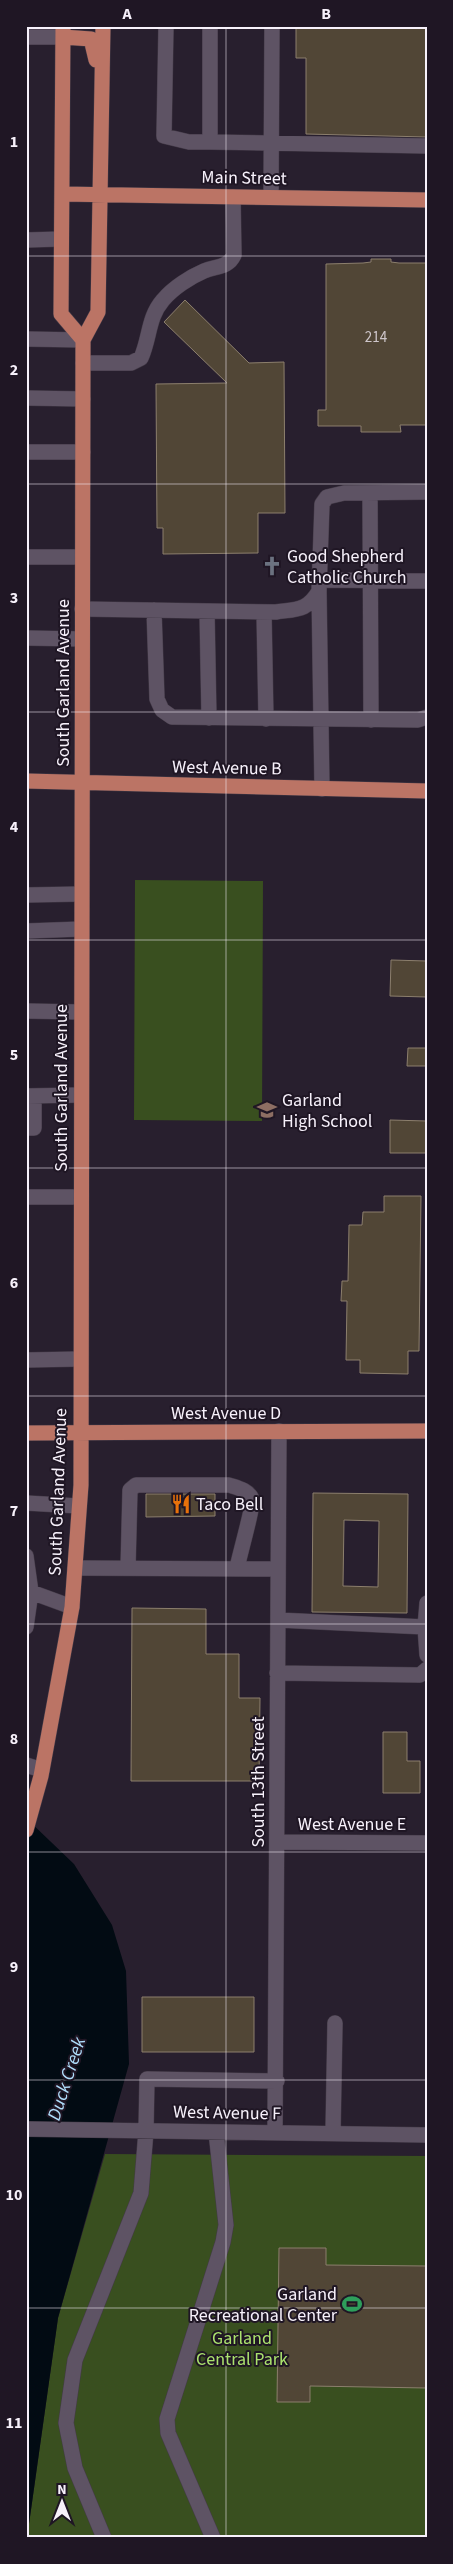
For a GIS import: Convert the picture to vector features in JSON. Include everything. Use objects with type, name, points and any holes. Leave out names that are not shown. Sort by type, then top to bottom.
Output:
[{"type":"main road","points":[[102,90],[103,26]]},
{"type":"main road","points":[[83,340],[61,314],[63,31],[91,39],[102,90]]},
{"type":"main road","name":"South Garland Avenue","points":[[26,1830],[41,1773],[72,1607],[79,1506],[83,340],[98,312],[102,90]]},
{"type":"main road","name":"Main Street","points":[[62,194],[427,200]]},
{"type":"main road","name":"West Avenue B","points":[[26,781],[427,792]]},
{"type":"main road","name":"West Avenue D","points":[[26,1433],[427,1431]]},
{"type":"street","points":[[166,26],[164,136],[189,142],[427,146]]},
{"type":"street","points":[[210,26],[210,142]]},
{"type":"street","points":[[270,197],[272,26]]},
{"type":"street","points":[[34,33],[63,31]]},
{"type":"street","points":[[83,363],[131,363],[140,358],[145,348],[154,311],[163,299],[205,270],[225,265],[231,261],[234,255],[232,197]]},
{"type":"street","points":[[26,240],[61,239]]},
{"type":"street","points":[[26,339],[83,340]]},
{"type":"street","points":[[26,398],[83,399]]},
{"type":"street","points":[[26,452],[83,452]]},
{"type":"street","points":[[322,789],[320,580],[322,504],[327,496],[344,493],[427,492]]},
{"type":"street","points":[[370,493],[371,720]]},
{"type":"street","points":[[26,557],[82,557]]},
{"type":"street","points":[[320,580],[427,580]]},
{"type":"street","points":[[82,609],[264,612],[301,609],[312,602],[320,580]]},
{"type":"street","points":[[154,610],[157,699],[162,710],[172,717],[321,720],[418,720],[427,717]]},
{"type":"street","points":[[207,611],[209,718]]},
{"type":"street","points":[[264,612],[266,719]]},
{"type":"street","points":[[26,638],[82,639]]},
{"type":"street","points":[[26,895],[81,894]]},
{"type":"street","points":[[26,931],[81,929]]},
{"type":"street","points":[[26,1011],[80,1012]]},
{"type":"street","points":[[26,1128],[34,1128],[30,1096],[80,1095]]},
{"type":"street","points":[[26,1197],[80,1197]]},
{"type":"street","points":[[26,1360],[80,1359]]},
{"type":"street","name":"South 13th Street","points":[[275,2132],[277,2081],[279,1432]]},
{"type":"street","points":[[128,1568],[130,1490],[136,1485],[220,1485],[244,1490],[252,1499],[253,1508],[241,1544],[237,1568]]},
{"type":"street","points":[[26,1503],[79,1506]]},
{"type":"street","points":[[26,1556],[30,1592],[26,1627]]},
{"type":"street","points":[[75,1568],[278,1569]]},
{"type":"street","points":[[30,1592],[72,1607]]},
{"type":"street","points":[[427,1603],[425,1627],[427,1655]]},
{"type":"street","points":[[278,1620],[425,1627]]},
{"type":"street","points":[[277,1673],[420,1675],[427,1669]]},
{"type":"street","points":[[26,1765],[41,1773]]},
{"type":"street","name":"West Avenue E","points":[[277,1842],[427,1843]]},
{"type":"street","points":[[333,2133],[335,2023]]},
{"type":"street","points":[[104,2538],[75,2468],[66,2423],[75,2360],[141,2193],[146,2130],[147,2079],[277,2081]]},
{"type":"street","name":"West Avenue F","points":[[26,2129],[427,2135]]},
{"type":"street","points":[[214,2538],[168,2433],[167,2419],[223,2242],[226,2225],[216,2132]]},
{"type":"green space","points":[[135,880],[263,881],[262,1121],[134,1120]]},
{"type":"green space","name":"Garland Central Park","points":[[105,2154],[427,2156],[427,2538],[27,2538],[58,2318]]},
{"type":"water","name":"Duck Creek","points":[[26,1818],[74,1864],[112,1925],[126,1971],[129,2064],[58,2318],[27,2538],[26,2034],[29,2022],[26,2009]]},
{"type":"building","points":[[296,26],[427,26],[427,137],[306,134],[306,58],[296,58]]},
{"type":"building","points":[[371,259],[391,259],[391,262],[399,263],[427,263],[427,425],[400,425],[401,432],[361,432],[361,426],[318,426],[318,410],[326,410],[326,264],[363,263],[371,262]]},
{"type":"building","points":[[185,300],[249,363],[284,362],[285,513],[258,513],[258,553],[163,554],[163,528],[157,528],[156,384],[227,383],[164,322]]},
{"type":"building","points":[[391,960],[427,961],[427,997],[390,996]]},
{"type":"building","points":[[408,1048],[427,1048],[427,1066],[407,1066]]},
{"type":"building","points":[[390,1120],[427,1121],[427,1153],[390,1153]]},
{"type":"building","points":[[384,1196],[421,1196],[419,1351],[408,1351],[408,1374],[360,1373],[360,1360],[346,1360],[347,1301],[341,1301],[342,1281],[348,1281],[349,1225],[362,1225],[363,1212],[384,1212]]},
{"type":"building","points":[[313,1493],[408,1494],[407,1613],[312,1612]],"holes":[[[344,1520],[379,1521],[378,1587],[343,1586]]]},
{"type":"building","name":"Taco Bell","points":[[146,1494],[215,1494],[215,1516],[146,1517]]},
{"type":"building","points":[[132,1608],[206,1609],[206,1654],[239,1654],[239,1698],[260,1698],[259,1781],[131,1781]]},
{"type":"building","points":[[383,1732],[407,1732],[407,1761],[420,1761],[420,1793],[383,1793]]},
{"type":"building","points":[[142,1997],[254,1997],[254,2052],[142,2052]]},
{"type":"building","name":"Garland Recreational Center","points":[[279,2248],[326,2248],[326,2265],[427,2266],[427,2388],[310,2386],[310,2402],[277,2402]]},
{"type":"place","name":"Good Shepherd Catholic Church","points":[[272,566]]},
{"type":"place","name":"Garland High School","points":[[267,1110]]},
{"type":"place","name":"Taco Bell","points":[[181,1504]]},
{"type":"place","name":"Garland Recreational Center","points":[[352,2304]]}]
